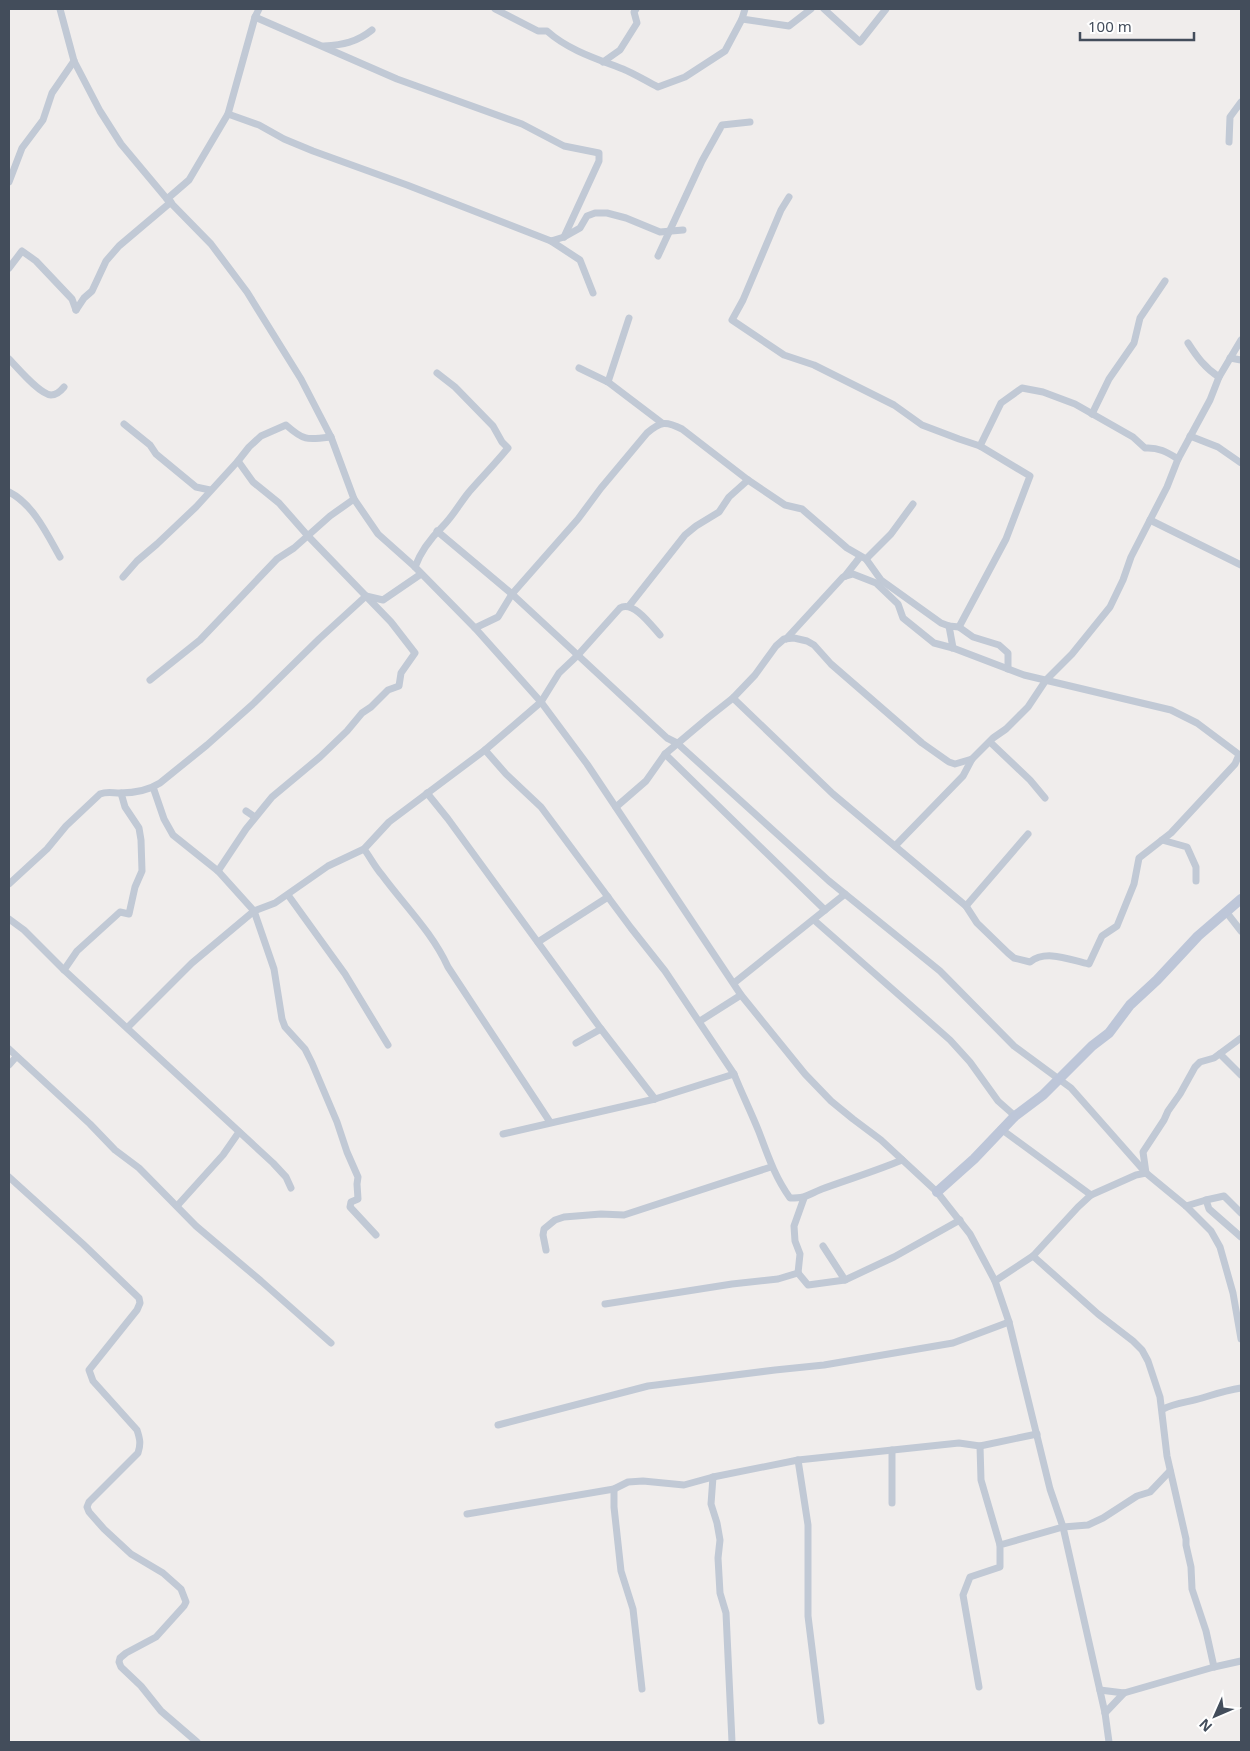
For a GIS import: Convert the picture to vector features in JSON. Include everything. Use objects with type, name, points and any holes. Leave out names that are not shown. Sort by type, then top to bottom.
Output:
[{"type":"street","points":[[60,9],[74,61],[110,128],[121,144],[169,200],[211,244],[247,292],[301,380],[331,437],[354,499],[378,534],[415,567],[475,628],[541,702],[616,807],[741,995],[805,1074],[853,1119],[881,1140],[937,1192],[970,1234],[995,1281],[1009,1322],[1050,1490],[1063,1527],[1106,1713],[1109,1742]]},
{"type":"street","points":[[9,268],[22,251],[36,261],[72,299],[76,310],[84,298],[92,291],[106,261],[119,246],[189,180],[228,114],[258,9]]},
{"type":"street","points":[[495,9],[538,31],[547,31],[557,41],[658,87],[685,77],[725,51],[742,19],[745,9]]},
{"type":"street","points":[[603,62],[620,50],[624,44],[636,24],[634,12],[636,9]]},
{"type":"street","points":[[742,19],[789,26],[811,9]]},
{"type":"street","points":[[824,9],[860,42],[886,9]]},
{"type":"street","points":[[255,17],[397,79],[522,124],[564,146],[599,153],[599,161],[564,237]]},
{"type":"street","points":[[321,46],[345,44],[361,39],[372,30]]},
{"type":"street","points":[[9,182],[22,148],[43,120],[52,93],[74,61]]},
{"type":"street","points":[[1229,142],[1230,117],[1241,102]]},
{"type":"street","points":[[228,114],[259,125],[313,152],[407,185],[551,241],[580,260],[592,294]]},
{"type":"street","points":[[658,256],[702,161],[722,125],[750,122]]},
{"type":"street","points":[[789,197],[781,210],[743,300],[732,320],[784,355],[814,365],[894,405],[922,424],[980,446],[1030,476],[1006,539],[959,626]]},
{"type":"street","points":[[551,241],[564,237],[580,228],[587,216],[595,213],[607,213],[626,218],[660,232],[683,230]]},
{"type":"street","points":[[1092,414],[1109,378],[1134,343],[1140,318],[1165,281]]},
{"type":"street","points":[[608,382],[629,318]]},
{"type":"street","points":[[895,846],[963,776],[972,759],[1028,707],[1046,680],[1072,654],[1110,607],[1123,580],[1131,557],[1178,459],[1210,400],[1219,377],[1241,340]]},
{"type":"street","points":[[1188,343],[1197,357],[1219,377]]},
{"type":"street","points":[[1230,358],[1241,360]]},
{"type":"street","points":[[9,359],[44,393],[52,395],[60,392],[64,387]]},
{"type":"street","points":[[579,368],[608,382],[662,423]]},
{"type":"street","points":[[415,567],[420,553],[437,531],[508,448],[502,442],[493,426],[455,387],[437,373]]},
{"type":"street","points":[[980,446],[1001,403],[1022,388],[1043,392],[1075,404],[1133,437],[1145,448],[1166,451],[1178,459]]},
{"type":"street","points":[[475,628],[498,617],[512,594],[578,519],[647,433],[656,425],[662,423],[671,424],[682,430],[748,480],[785,505],[802,509],[847,548],[863,558],[881,580],[919,607],[949,626],[959,626],[973,637],[999,645],[1008,653],[1008,669]]},
{"type":"street","points":[[124,424],[150,445],[156,454],[196,487],[210,490]]},
{"type":"street","points":[[123,577],[137,561],[178,525],[249,447],[262,436],[286,425],[301,437],[310,439],[331,437]]},
{"type":"street","points":[[1190,436],[1218,447],[1241,463]]},
{"type":"street","points":[[218,871],[255,817],[272,797],[327,750],[362,713],[388,690],[399,686],[401,673],[415,653],[391,622],[279,503],[253,482],[238,461]]},
{"type":"street","points":[[629,606],[685,535],[719,512],[729,497],[748,480]]},
{"type":"street","points":[[9,492],[27,506],[60,557]]},
{"type":"street","points":[[150,680],[200,640],[277,559],[354,499]]},
{"type":"street","points":[[616,807],[646,781],[665,754],[733,698],[755,675],[776,646],[786,639],[843,577],[891,534],[913,504]]},
{"type":"street","points":[[1150,520],[1241,565]]},
{"type":"street","points":[[437,531],[512,594],[639,713],[667,738],[677,743],[845,894],[940,971],[1014,1046],[1071,1088],[1146,1174],[1186,1206],[1211,1231],[1220,1247],[1233,1293],[1241,1339]]},
{"type":"street","points":[[366,596],[383,600],[421,574]]},
{"type":"street","points":[[733,698],[799,763],[966,906],[977,923],[1014,958],[1030,962],[1037,957],[1046,955],[1089,964],[1102,936],[1117,926],[1134,884],[1139,858],[1171,833],[1235,764],[1240,756],[1197,723],[1171,710],[1046,680],[934,643],[903,618],[898,604],[876,583],[853,574],[843,577]]},
{"type":"street","points":[[9,884],[95,798],[105,792],[121,793],[153,788],[207,745],[366,596]]},
{"type":"street","points":[[128,1027],[192,962],[254,911],[275,903],[328,866],[364,849],[389,822],[485,750],[541,702],[559,673],[624,605],[629,606],[645,619],[660,635]]},
{"type":"street","points":[[949,626],[953,648]]},
{"type":"street","points":[[786,639],[794,638],[814,645],[837,670],[922,743],[949,762],[955,764],[972,759]]},
{"type":"street","points":[[990,742],[1024,774],[1045,798]]},
{"type":"street","points":[[485,750],[506,774],[541,807],[665,970],[700,1021],[734,1074],[760,1134],[771,1166],[776,1172],[778,1182],[790,1198],[804,1198],[821,1189],[876,1172],[902,1160]]},
{"type":"street","points":[[665,754],[825,910]]},
{"type":"street","points":[[153,788],[164,819],[174,835],[218,871],[254,911],[274,969],[285,1027],[305,1049],[312,1063],[358,1177],[356,1184],[358,1199],[351,1202],[350,1207],[376,1235]]},
{"type":"street","points":[[64,970],[77,950],[120,912],[129,914],[135,887],[142,871],[142,840],[139,828],[125,807],[121,793]]},
{"type":"street","points":[[427,793],[448,819],[601,1030],[656,1099]]},
{"type":"street","points":[[246,810],[255,817]]},
{"type":"street","points":[[966,906],[1028,834]]},
{"type":"street","points":[[1162,840],[1187,847],[1196,867],[1196,881]]},
{"type":"street","points":[[364,849],[382,876],[415,915],[440,950],[448,967],[550,1122]]},
{"type":"street","points":[[734,983],[845,894]]},
{"type":"street","points":[[288,895],[345,974],[388,1045]]},
{"type":"street","points":[[538,942],[608,897]]},
{"type":"street","points":[[937,1192],[974,1159],[1015,1116],[1043,1095],[1092,1046],[1109,1034],[1130,1005],[1158,980],[1198,936],[1241,899]]},
{"type":"street","points":[[1226,913],[1241,931]]},
{"type":"street","points":[[9,919],[24,930],[64,970],[128,1027],[273,1163],[286,1177],[291,1188]]},
{"type":"street","points":[[814,920],[950,1040],[970,1062],[998,1101],[1015,1116]]},
{"type":"street","points":[[700,1021],[741,995]]},
{"type":"street","points":[[576,1042],[601,1030]]},
{"type":"street","points":[[1146,1174],[1143,1152],[1195,1067],[1200,1062],[1214,1058],[1241,1038]]},
{"type":"street","points":[[9,1049],[90,1124],[115,1150],[139,1168],[196,1226],[262,1280],[330,1343]]},
{"type":"street","points":[[1220,1054],[1241,1074]]},
{"type":"street","points":[[9,1065],[16,1057]]},
{"type":"street","points":[[503,1134],[656,1099],[734,1074]]},
{"type":"street","points":[[1001,1129],[1091,1195]]},
{"type":"street","points":[[177,1206],[223,1155],[239,1132]]},
{"type":"street","points":[[546,1250],[543,1236],[544,1229],[555,1220],[588,1215],[624,1215],[771,1166]]},
{"type":"street","points":[[995,1281],[1033,1256],[1091,1195],[1136,1175],[1146,1174]]},
{"type":"street","points":[[9,1177],[139,1298],[140,1303],[137,1310],[90,1370],[93,1382],[137,1430],[140,1446],[138,1453],[89,1502],[87,1507],[104,1530],[131,1554],[163,1573],[181,1589],[186,1602],[184,1606],[156,1637],[126,1653],[120,1658],[119,1662],[121,1667],[141,1686],[161,1711],[197,1742]]},
{"type":"street","points":[[1186,1206],[1224,1196],[1241,1214]]},
{"type":"street","points":[[804,1198],[794,1226],[795,1241],[800,1254],[798,1273],[808,1285],[845,1280],[894,1257],[960,1220]]},
{"type":"street","points":[[1206,1200],[1209,1209],[1241,1237]]},
{"type":"street","points":[[823,1246],[845,1280]]},
{"type":"street","points":[[1033,1256],[1142,1350],[1153,1374],[1163,1409],[1170,1471],[1186,1539],[1191,1567],[1192,1589],[1206,1631],[1214,1667]]},
{"type":"street","points":[[605,1304],[732,1284],[778,1279],[798,1273]]},
{"type":"street","points":[[498,1425],[648,1386],[775,1370],[824,1366],[953,1343],[1009,1322]]},
{"type":"street","points":[[1163,1409],[1171,1405],[1241,1388]]},
{"type":"street","points":[[467,1514],[614,1489],[628,1482],[643,1481],[684,1485],[713,1477],[798,1460],[959,1443],[980,1446],[1036,1434]]},
{"type":"street","points":[[979,1687],[963,1595],[970,1577],[1000,1567],[1000,1545],[981,1480],[980,1446]]},
{"type":"street","points":[[892,1450],[892,1503]]},
{"type":"street","points":[[798,1460],[808,1525],[808,1616],[821,1721]]},
{"type":"street","points":[[1000,1545],[1063,1527],[1088,1525],[1103,1518],[1137,1496],[1150,1492],[1170,1471]]},
{"type":"street","points":[[713,1477],[711,1504],[720,1540],[718,1558],[720,1593],[726,1613],[732,1742]]},
{"type":"street","points":[[614,1489],[614,1507],[621,1571],[633,1609],[642,1689]]},
{"type":"street","points":[[1100,1690],[1124,1693],[1241,1661]]},
{"type":"street","points":[[1106,1713],[1124,1693]]}]
